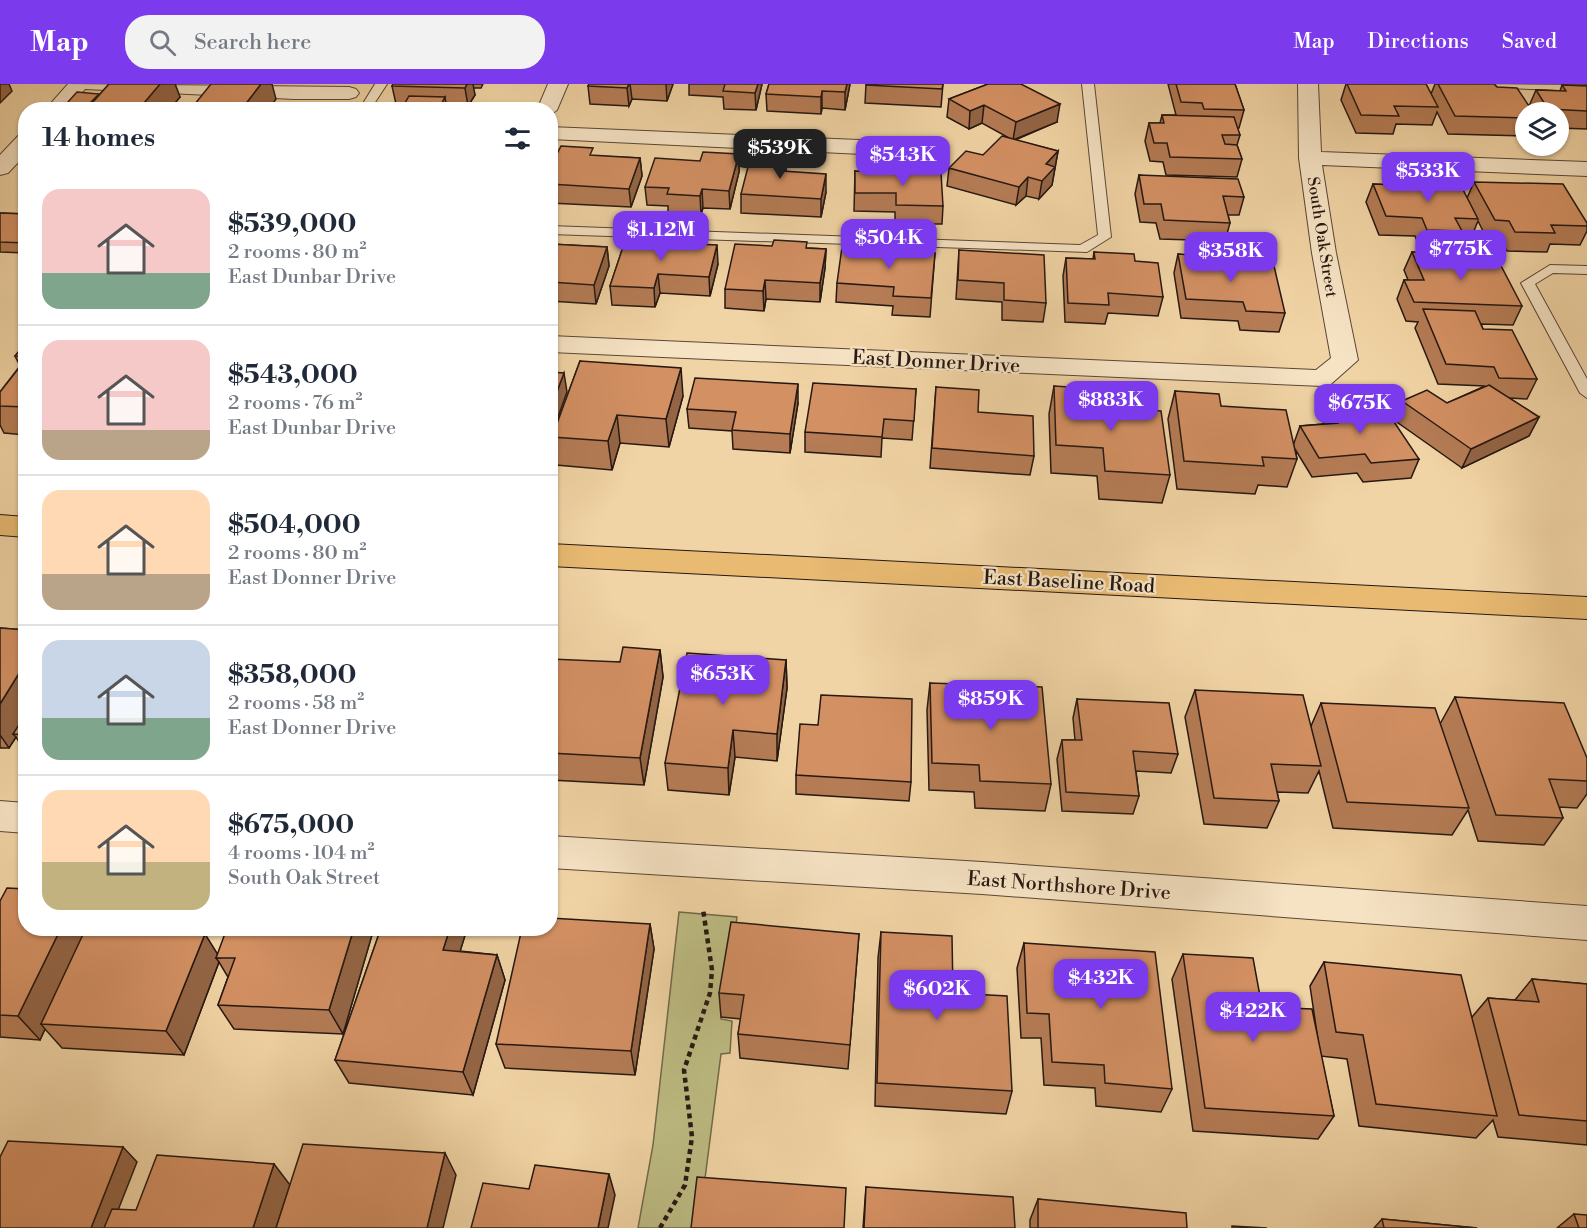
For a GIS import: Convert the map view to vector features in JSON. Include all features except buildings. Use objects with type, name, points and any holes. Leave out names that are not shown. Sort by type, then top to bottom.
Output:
[{"type":"main road","points":[[0,525],[18,526]]},
{"type":"main road","name":"East Baseline Road","points":[[558,555],[1587,608]]},
{"type":"street","points":[[62,102],[79,84]]},
{"type":"street","points":[[89,84],[347,95]]},
{"type":"street","points":[[550,102],[558,84]]},
{"type":"street","name":"South Oak Street","points":[[1308,84],[1310,158],[1324,253],[1345,360],[1322,378]]},
{"type":"street","points":[[558,133],[885,148]]},
{"type":"street","points":[[0,168],[18,149]]},
{"type":"street","points":[[1310,158],[1587,169]]},
{"type":"street","name":"East Donner Drive","points":[[558,344],[1322,378]]},
{"type":"street","points":[[0,816],[18,817]]},
{"type":"street","name":"East Northshore Drive","points":[[558,852],[982,878],[1587,923]]},
{"type":"lane","points":[[369,102],[381,84]]},
{"type":"lane","points":[[558,230],[1082,249],[1105,237],[1088,84]]},
{"type":"lane","points":[[1476,84],[1587,88]]},
{"type":"lane","points":[[1587,270],[1550,269],[1528,283],[1587,393]]},
{"type":"path","points":[[660,1228],[685,1185],[692,1137],[684,1070],[710,993],[712,970],[703,909]]},
{"type":"shaded area","points":[[679,912],[737,917],[733,946],[730,946],[721,1019],[732,1021],[730,1053],[721,1054],[703,1194],[694,1228],[638,1228],[653,1145]]}]
